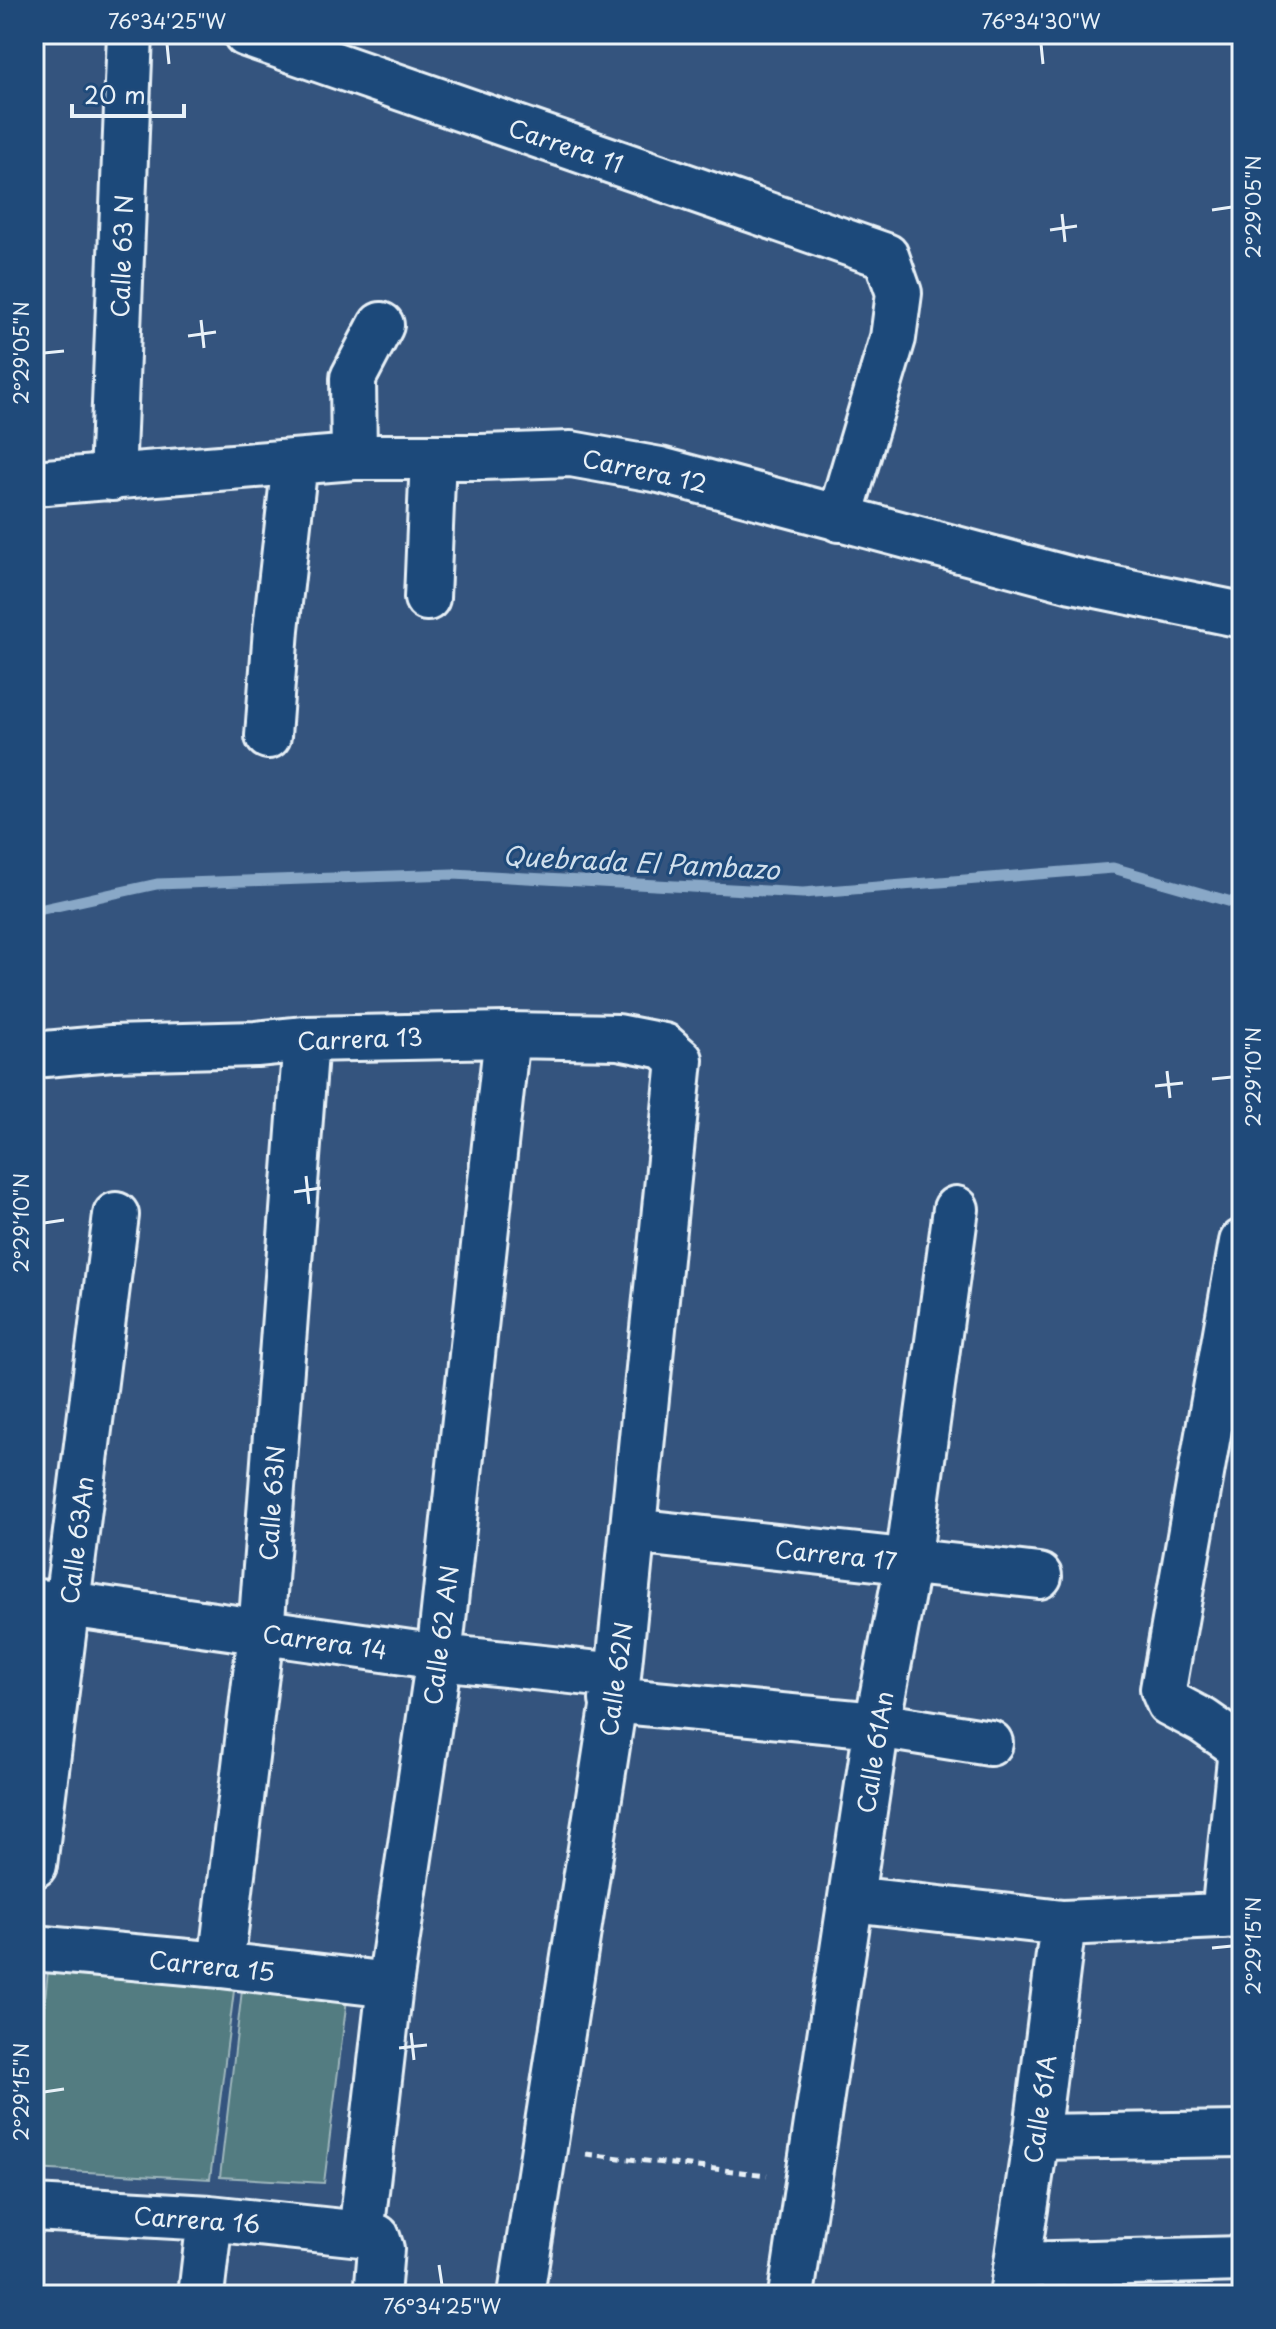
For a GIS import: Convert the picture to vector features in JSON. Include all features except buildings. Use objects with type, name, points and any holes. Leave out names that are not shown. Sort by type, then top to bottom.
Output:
[{"type":"street","name":"Calle 63 N","points":[[112,478],[130,34]]},
{"type":"street","name":"Carrera 11","points":[[246,34],[886,256],[899,293],[893,338],[839,519]]},
{"type":"street","points":[[354,457],[353,378],[381,325]]},
{"type":"street","name":"Carrera 12","points":[[34,483],[354,457],[571,454],[660,470],[1072,580],[1242,615]]},
{"type":"street","points":[[427,598],[433,457]]},
{"type":"street","points":[[268,736],[276,629],[295,462]]},
{"type":"street","name":"Carrera 13","points":[[34,1055],[112,1048],[256,1044],[306,1039],[507,1035],[618,1037],[664,1046],[680,1060]]},
{"type":"street","name":"Calle 62 AN","points":[[361,2234],[390,1985],[439,1657],[507,1035]]},
{"type":"street","name":"Calle 63N","points":[[221,1965],[261,1633],[306,1039]]},
{"type":"street","name":"Calle 62N","points":[[521,2295],[615,1688],[680,1060]]},
{"type":"street","name":"Calle 61An","points":[[791,2295],[877,1725],[908,1562],[956,1209]]},
{"type":"street","name":"Calle 63An","points":[[34,1865],[51,1603],[116,1215]]},
{"type":"street","points":[[851,1899],[1063,1923],[1233,1916],[1240,1759],[1236,1744],[1169,1703],[1163,1689],[1242,1242]]},
{"type":"street","name":"Carrera 17","points":[[633,1531],[1039,1576]]},
{"type":"street","name":"Carrera 14","points":[[51,1603],[439,1657],[615,1688]]},
{"type":"street","points":[[615,1688],[990,1743]]},
{"type":"street","name":"Calle 61A","points":[[1014,2280],[1063,1923]]},
{"type":"street","name":"Carrera 15","points":[[34,1948],[221,1965],[390,1985]]},
{"type":"street","points":[[1036,2137],[1242,2134]]},
{"type":"street","name":"Carrera 16","points":[[34,2208],[210,2218],[361,2234]]},
{"type":"street","points":[[201,2295],[210,2218]]},
{"type":"street","points":[[361,2234],[377,2237],[381,2249],[377,2295]]},
{"type":"street","points":[[1014,2280],[1242,2259]]},
{"type":"path","points":[[586,2154],[809,2181]]},
{"type":"green space","points":[[49,1960],[236,1975],[210,2179],[34,2169],[34,2109]]},
{"type":"green space","points":[[242,1990],[347,1999],[324,2183],[220,2177]]},
{"type":"waterway","name":"Quebrada El Pambazo","points":[[34,911],[157,884],[453,874],[803,893],[1113,868],[1242,905]]}]
